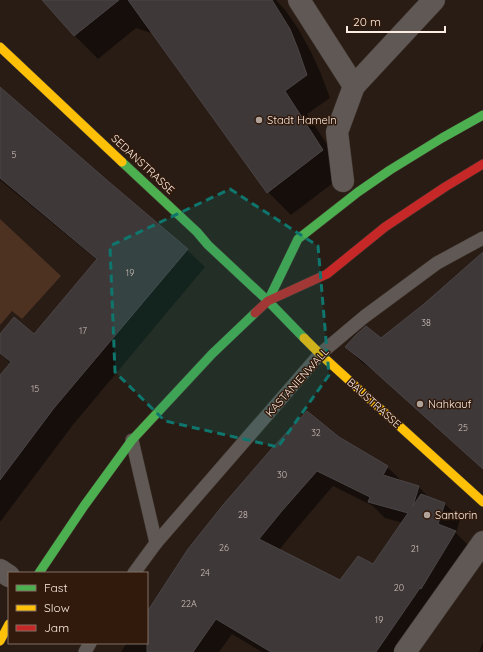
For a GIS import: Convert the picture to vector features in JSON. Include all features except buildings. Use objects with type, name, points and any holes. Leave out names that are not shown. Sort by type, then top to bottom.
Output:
[{"type":"main road","name":"SEDANSTRASSE","points":[[0,46],[268,301]]},
{"type":"main road","points":[[268,301],[298,239],[358,192],[390,170],[483,115]]},
{"type":"main road","points":[[40,572],[84,506],[132,440],[212,354],[268,301],[327,274],[385,227],[445,187],[483,164]]},
{"type":"main road","name":"BAUSTRASSE","points":[[268,301],[320,354],[483,502]]},
{"type":"main road","points":[[0,640],[8,626]]},
{"type":"street","points":[[299,0],[354,86]]},
{"type":"street","points":[[343,181],[337,132],[354,86],[434,0]]},
{"type":"street","points":[[405,652],[483,542]]},
{"type":"lane","name":"KASTANIENWALL","points":[[135,572],[156,542],[320,354],[364,317],[437,263],[483,238]]},
{"type":"lane","points":[[132,440],[156,542]]},
{"type":"highlighted area","points":[[230,189],[318,246],[329,375],[278,447],[165,421],[115,372],[110,246]]},
{"type":"shaded area","points":[[0,219],[61,276],[22,319],[12,311],[0,325]]},
{"type":"traffic: fast","points":[[268,301],[298,239],[358,192],[390,170],[483,115]]},
{"type":"traffic: fast","points":[[122,162],[197,232],[208,245],[268,301],[304,338]]},
{"type":"traffic: fast","points":[[40,572],[84,506],[132,440],[212,354],[255,313]]},
{"type":"traffic: slow","points":[[0,47],[122,162]]},
{"type":"traffic: slow","points":[[304,338],[483,502]]},
{"type":"traffic: slow","points":[[0,641],[8,626]]},
{"type":"traffic: jam","points":[[255,313],[268,301],[327,274],[385,227],[445,187],[483,164]]},
{"type":"place","name":"Stadt Hameln","points":[[259,120]]},
{"type":"place","name":"Nahkauf","points":[[420,404]]},
{"type":"place","name":"Santorin","points":[[427,515]]}]
